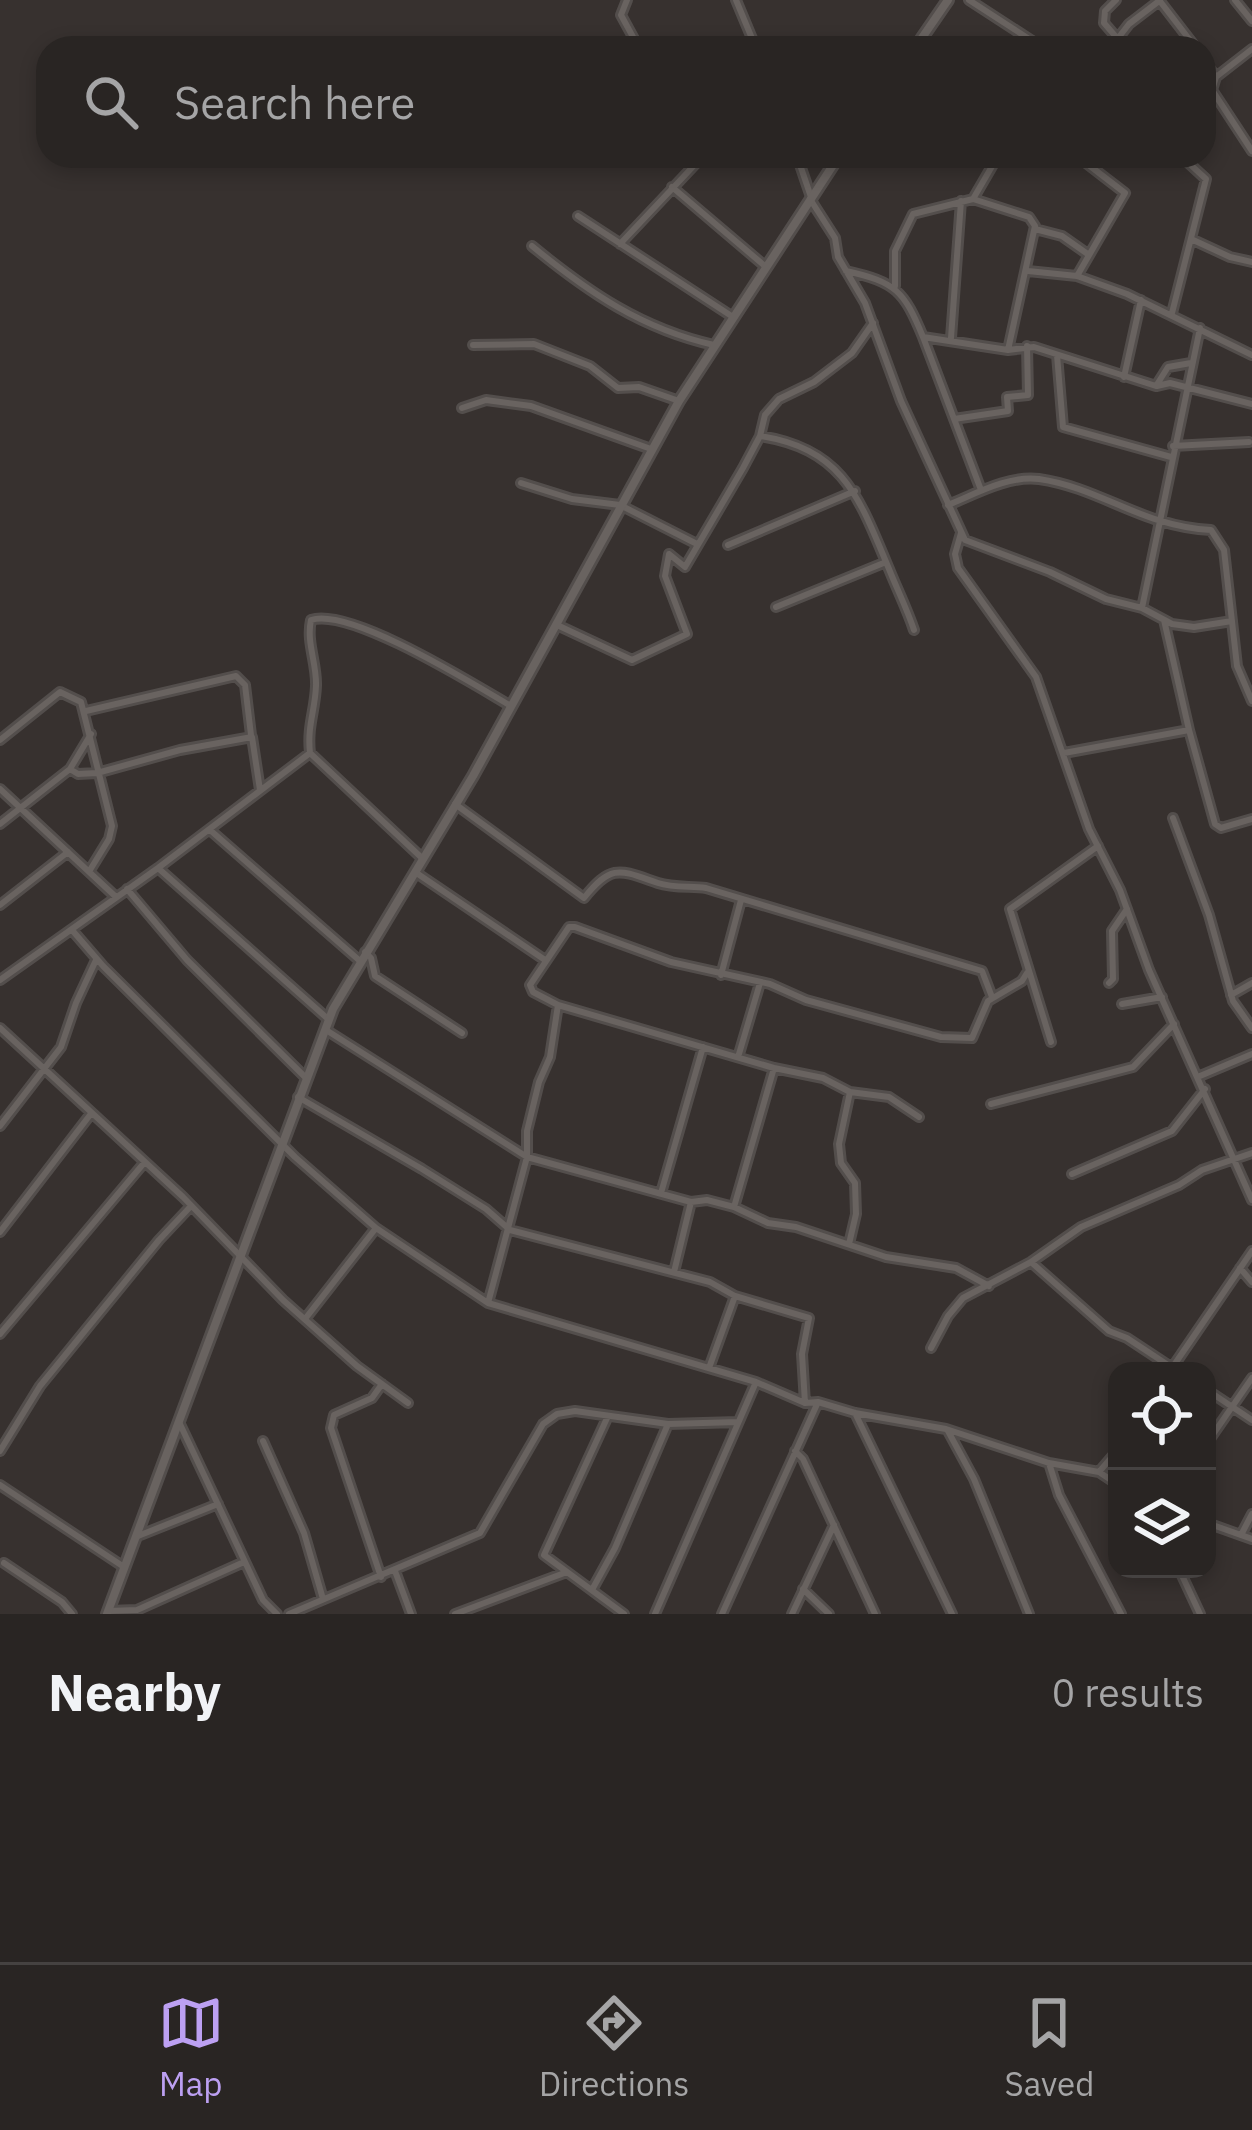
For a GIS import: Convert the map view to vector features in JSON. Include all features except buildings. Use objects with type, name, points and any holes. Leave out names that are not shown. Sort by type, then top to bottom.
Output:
[{"type":"street","points":[[627,0],[621,15],[632,36]]},
{"type":"street","points":[[736,0],[751,36]]},
{"type":"street","points":[[923,36],[946,3],[932,0]]},
{"type":"street","points":[[969,0],[1024,36]]},
{"type":"street","points":[[1112,36],[1104,23],[1105,11],[1116,0]]},
{"type":"street","points":[[1123,36],[1159,0],[1187,36]]},
{"type":"street","points":[[1235,0],[1252,21]]},
{"type":"street","points":[[1216,77],[1252,49]]},
{"type":"street","points":[[1216,98],[1252,151]]},
{"type":"street","points":[[620,244],[691,168]]},
{"type":"street","points":[[801,168],[811,198],[835,238],[838,257],[866,303],[884,359],[961,533],[973,544],[1182,627],[1232,621]]},
{"type":"street","points":[[244,1562],[137,1610],[108,1613],[326,1024],[557,625],[679,401],[831,168]]},
{"type":"street","points":[[973,199],[991,168]]},
{"type":"street","points":[[1077,276],[1126,193],[1093,168]]},
{"type":"street","points":[[1172,313],[1206,178],[1195,168]]},
{"type":"street","points":[[671,187],[766,268]]},
{"type":"street","points":[[895,286],[895,251],[917,212],[973,199],[1029,218],[1035,229],[1009,350]]},
{"type":"street","points":[[951,338],[961,202]]},
{"type":"street","points":[[578,216],[733,317]]},
{"type":"street","points":[[1035,229],[1062,236],[1089,255]]},
{"type":"street","points":[[1191,239],[1252,262]]},
{"type":"street","points":[[532,246],[586,291],[620,310],[660,330],[715,345]]},
{"type":"street","points":[[1028,271],[1077,276],[1141,300],[1252,356]]},
{"type":"street","points":[[846,272],[895,286],[911,304],[981,492]]},
{"type":"street","points":[[1124,377],[1141,300]]},
{"type":"street","points":[[557,625],[632,659],[687,634],[665,575],[669,554],[685,567],[760,436],[765,415],[779,399],[814,382],[852,352],[873,323]]},
{"type":"street","points":[[1142,608],[1200,328]]},
{"type":"street","points":[[923,337],[1009,350],[1027,346],[1156,386],[1170,383],[1252,404]]},
{"type":"street","points":[[473,345],[534,344],[590,366],[618,388],[639,387],[679,401]]},
{"type":"street","points":[[954,419],[1007,411],[1007,397],[1028,395],[1027,346]]},
{"type":"street","points":[[1057,355],[1063,428],[1171,457]]},
{"type":"street","points":[[1156,386],[1168,367],[1191,363]]},
{"type":"street","points":[[462,408],[486,400],[531,406],[651,449]]},
{"type":"street","points":[[760,436],[790,441],[831,463],[855,491],[914,630]]},
{"type":"street","points":[[1173,446],[1249,442]]},
{"type":"street","points":[[948,505],[1002,484],[1038,479],[1176,529],[1211,530],[1224,550],[1237,666],[1248,682],[1252,701]]},
{"type":"street","points":[[521,483],[572,499],[620,506],[697,544]]},
{"type":"street","points":[[728,545],[855,491]]},
{"type":"street","points":[[961,533],[955,554],[958,568],[1036,677],[1098,847],[1252,1201]]},
{"type":"street","points":[[776,607],[886,562]]},
{"type":"street","points":[[423,859],[310,753],[307,727],[316,686],[311,620],[319,616],[351,622],[428,658],[511,706]]},
{"type":"street","points":[[1164,620],[1215,824],[1221,828],[1252,819]]},
{"type":"street","points":[[86,711],[236,676],[244,686],[260,790]]},
{"type":"street","points":[[0,740],[60,692],[71,695],[86,711],[112,826],[90,870]]},
{"type":"street","points":[[1064,753],[1189,730]]},
{"type":"street","points":[[0,824],[70,769],[91,734]]},
{"type":"street","points":[[70,769],[78,774],[98,773],[180,750],[252,737]]},
{"type":"street","points":[[0,980],[310,753]]},
{"type":"street","points":[[0,789],[116,896]]},
{"type":"street","points":[[455,805],[584,898],[606,874],[632,872],[667,885],[706,888],[982,971],[992,997]]},
{"type":"street","points":[[1173,818],[1209,915],[1231,995],[1252,1028]]},
{"type":"street","points":[[210,830],[307,919],[371,958],[375,976],[462,1033]]},
{"type":"street","points":[[1051,1042],[1010,909],[1098,847]]},
{"type":"street","points":[[0,905],[68,852]]},
{"type":"street","points":[[158,868],[326,1024],[527,1157],[691,1202],[707,1200],[734,1207],[768,1223],[796,1227],[886,1257],[956,1268],[989,1286]]},
{"type":"street","points":[[415,872],[545,960]]},
{"type":"street","points":[[127,890],[187,960],[305,1077]]},
{"type":"street","points":[[721,975],[741,900]]},
{"type":"street","points":[[1108,983],[1112,979],[1112,931],[1127,909]]},
{"type":"street","points":[[919,1117],[889,1097],[850,1092],[823,1078],[558,1005],[530,988],[569,927],[575,927],[670,962],[760,983],[935,1036],[966,1039],[977,1031],[983,1008],[992,997],[1022,981],[1027,973]]},
{"type":"street","points":[[72,930],[281,1143],[376,1228],[488,1303],[756,1382],[805,1403],[946,1429],[1108,1478]]},
{"type":"street","points":[[0,1126],[45,1072],[68,1034],[76,1003],[97,959]]},
{"type":"street","points":[[738,1056],[760,983]]},
{"type":"street","points":[[1231,995],[1252,983]]},
{"type":"street","points":[[1122,1004],[1162,998]]},
{"type":"street","points":[[488,1303],[510,1230],[527,1157],[527,1131],[550,1057],[558,1005]]},
{"type":"street","points":[[992,1104],[1133,1066],[1174,1024]]},
{"type":"street","points":[[0,1028],[304,1319],[408,1403]]},
{"type":"street","points":[[661,1193],[703,1046]]},
{"type":"street","points":[[1199,1077],[1252,1054]]},
{"type":"street","points":[[734,1207],[774,1068]]},
{"type":"street","points":[[1072,1174],[1172,1131],[1204,1089]]},
{"type":"street","points":[[848,1246],[856,1214],[855,1183],[841,1162],[839,1144],[850,1092]]},
{"type":"street","points":[[298,1096],[486,1209],[510,1230],[710,1282],[735,1296],[809,1318],[802,1354],[805,1403]]},
{"type":"street","points":[[0,1232],[90,1115]]},
{"type":"street","points":[[932,1348],[963,1298],[1031,1262],[1081,1227],[1252,1153]]},
{"type":"street","points":[[0,1334],[144,1163]]},
{"type":"street","points":[[674,1272],[691,1202]]},
{"type":"street","points":[[0,1450],[40,1385],[191,1206]]},
{"type":"street","points":[[304,1319],[376,1228]]},
{"type":"street","points":[[1178,1362],[1252,1251]]},
{"type":"street","points":[[1031,1262],[1109,1331],[1162,1362]]},
{"type":"street","points":[[1240,1268],[1252,1282]]},
{"type":"street","points":[[709,1368],[735,1296]]},
{"type":"street","points":[[1216,1430],[1252,1378]]},
{"type":"street","points":[[655,1614],[756,1382]]},
{"type":"street","points":[[381,1577],[331,1420],[372,1398],[382,1384]]},
{"type":"street","points":[[1216,1396],[1252,1420]]},
{"type":"street","points":[[722,1614],[818,1402]]},
{"type":"street","points":[[289,1614],[480,1533],[543,1424],[556,1414],[575,1411],[668,1424],[738,1422]]},
{"type":"street","points":[[856,1413],[952,1614]]},
{"type":"street","points":[[608,1416],[544,1555],[624,1614]]},
{"type":"street","points":[[179,1422],[263,1600],[277,1614]]},
{"type":"street","points":[[593,1588],[668,1424]]},
{"type":"street","points":[[946,1429],[974,1479],[1029,1614]]},
{"type":"street","points":[[263,1441],[304,1533],[323,1599]]},
{"type":"street","points":[[794,1450],[835,1523],[875,1614]]},
{"type":"street","points":[[1099,1472],[1108,1462]]},
{"type":"street","points":[[1048,1463],[1059,1495],[1121,1614]]},
{"type":"street","points":[[0,1485],[124,1568]]},
{"type":"street","points":[[136,1537],[218,1504]]},
{"type":"street","points":[[1241,1535],[1252,1514]]},
{"type":"street","points":[[792,1614],[835,1523]]},
{"type":"street","points":[[1216,1526],[1252,1539]]},
{"type":"street","points":[[4,1562],[72,1614]]},
{"type":"street","points":[[394,1571],[411,1614]]},
{"type":"street","points":[[455,1614],[567,1572]]},
{"type":"street","points":[[1183,1578],[1199,1614]]},
{"type":"street","points":[[803,1589],[829,1614]]}]
